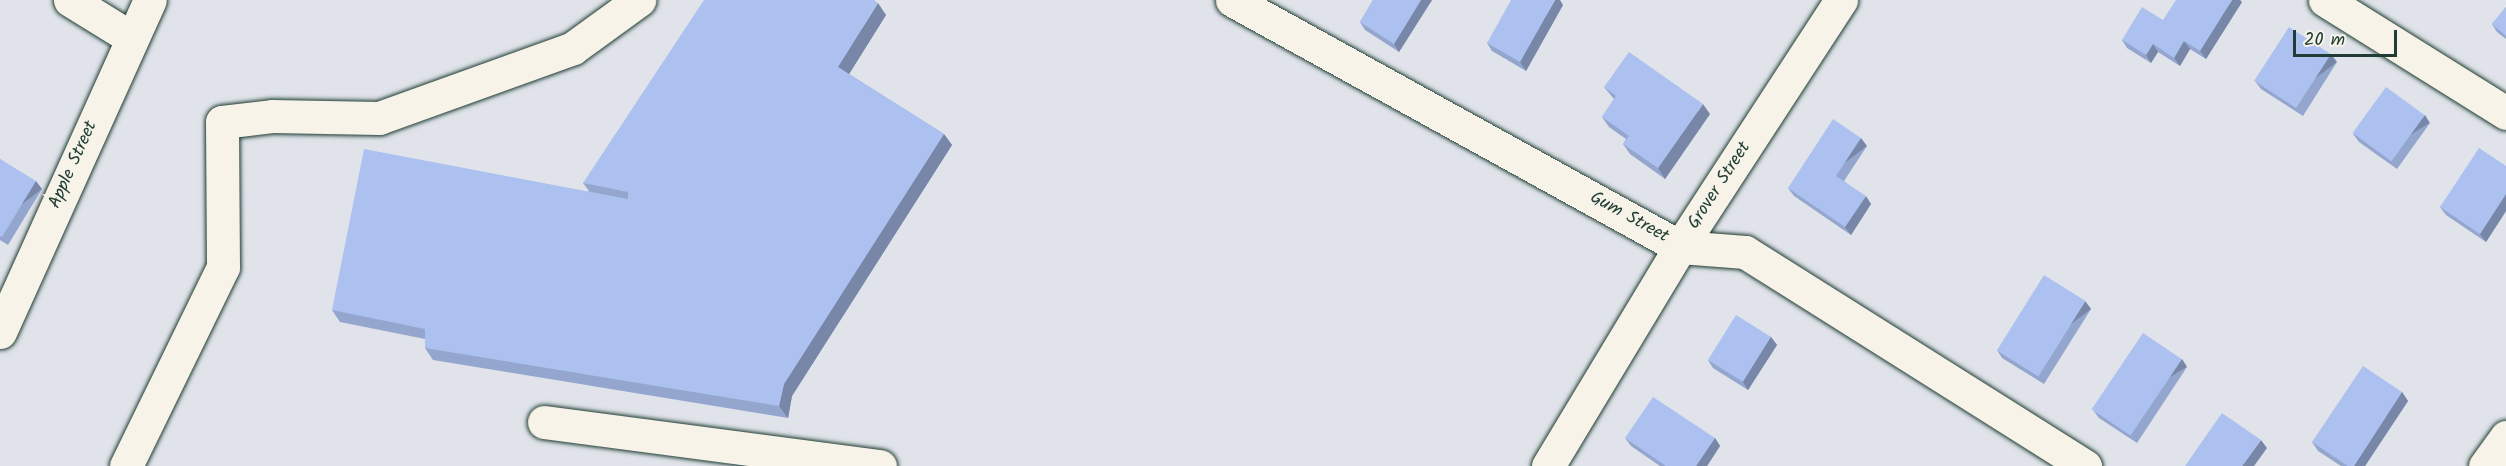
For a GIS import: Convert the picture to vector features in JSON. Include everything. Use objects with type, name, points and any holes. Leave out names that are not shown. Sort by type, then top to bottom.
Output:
[{"type":"street","points":[[70,0],[130,37]]},
{"type":"street","name":"Apple Street","points":[[0,332],[130,37],[150,0]]},
{"type":"street","points":[[126,466],[223,267],[222,122],[272,116],[379,118],[573,48],[639,0]]},
{"type":"street","name":"Gum Street","points":[[1232,0],[1680,247],[1745,252],[2085,466]]},
{"type":"street","name":"Grover Street","points":[[1548,466],[1680,247],[1841,0]]},
{"type":"street","points":[[2325,0],[2506,112]]},
{"type":"street","points":[[544,422],[880,466]]},
{"type":"street","points":[[2485,466],[2506,437]]},
{"type":"building","points":[[704,0],[874,0],[878,3],[838,67],[944,134],[784,384],[779,406],[425,348],[425,329],[332,310],[364,149],[628,199],[628,192],[583,183]]},
{"type":"building","points":[[1373,0],[1421,0],[1394,44],[1360,22]]},
{"type":"building","points":[[1511,0],[1555,0],[1520,62],[1487,43]]},
{"type":"building","points":[[2176,0],[2232,0],[2200,51],[2184,41],[2174,58],[2153,44],[2146,55],[2122,40],[2142,7],[2163,20]]},
{"type":"building","points":[[2506,7],[2506,36],[2492,24]]},
{"type":"building","points":[[2289,27],[2331,54],[2296,108],[2254,81]]},
{"type":"building","points":[[1629,52],[1703,104],[1658,168],[1623,144],[1629,136],[1602,117],[1616,96],[1604,87]]},
{"type":"building","points":[[2386,87],[2425,115],[2391,161],[2352,133]]},
{"type":"building","points":[[1833,119],[1861,138],[1836,176],[1866,196],[1845,227],[1788,188]]},
{"type":"building","points":[[2479,148],[2506,166],[2506,194],[2480,234],[2440,207]]},
{"type":"building","points":[[0,159],[36,181],[2,237],[0,236]]},
{"type":"building","points":[[2044,275],[2086,301],[2038,376],[1997,350]]},
{"type":"building","points":[[1736,315],[1771,337],[1743,382],[1708,360]]},
{"type":"building","points":[[2143,333],[2182,359],[2131,436],[2092,409]]},
{"type":"building","points":[[2363,366],[2402,392],[2354,466],[2348,466],[2312,442]]},
{"type":"building","points":[[1653,397],[1715,438],[1696,466],[1666,466],[1625,438]]},
{"type":"building","points":[[2222,413],[2261,440],[2242,466],[2185,466]]}]
